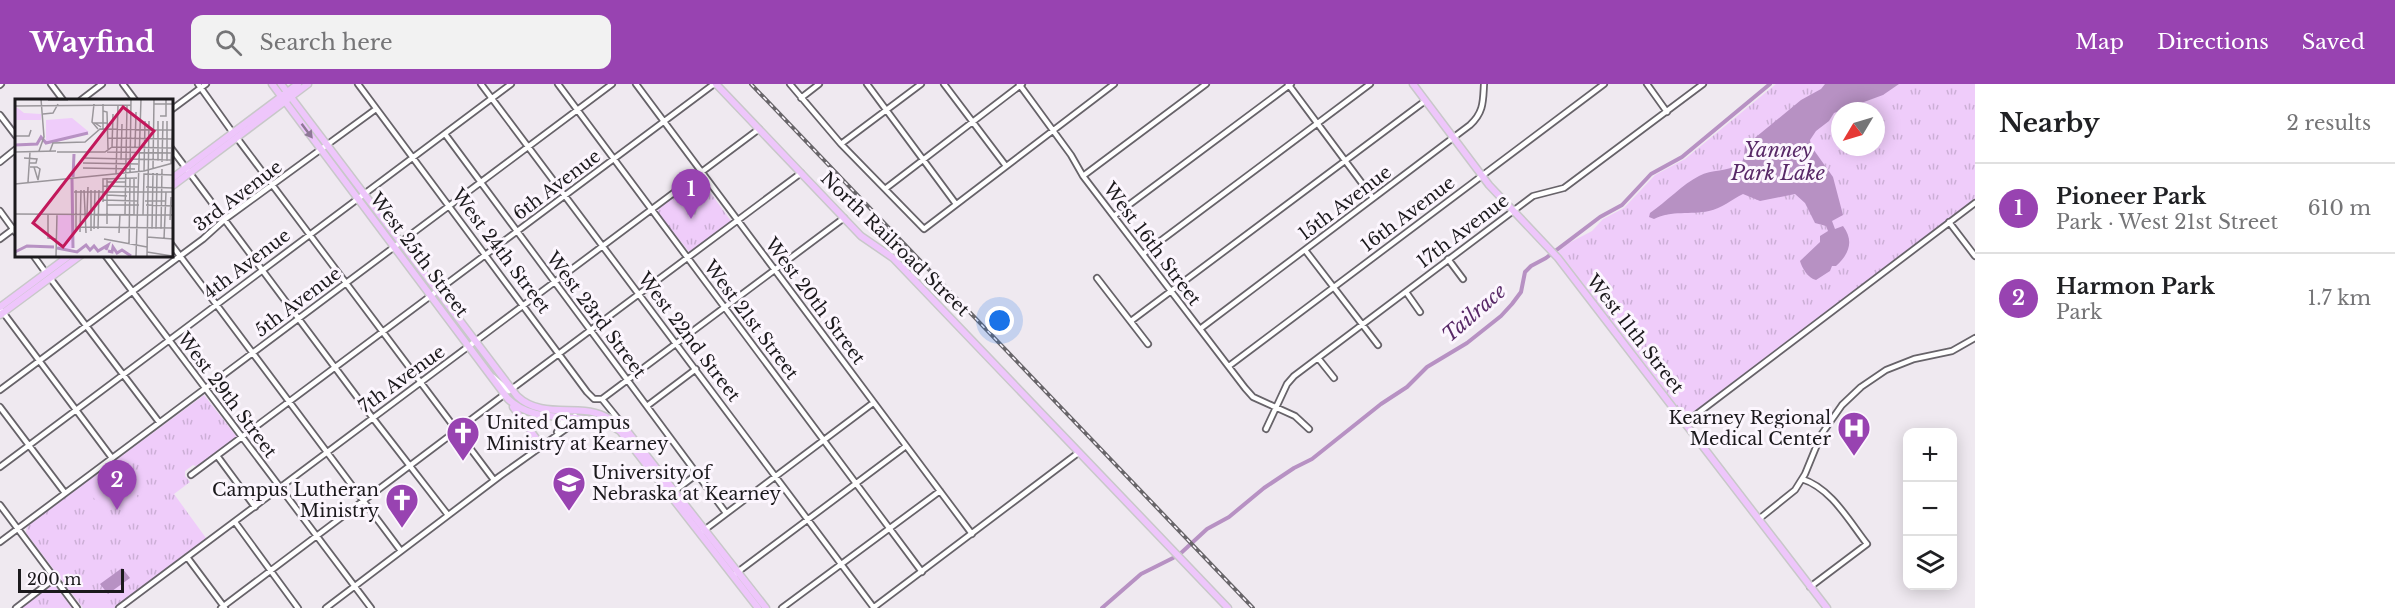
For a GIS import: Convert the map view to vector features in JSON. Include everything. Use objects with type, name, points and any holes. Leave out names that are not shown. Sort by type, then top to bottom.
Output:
[{"type":"main road","name":"West 25th Street","points":[[272,84],[286,97],[364,194],[512,390],[528,405],[563,414]]},
{"type":"main road","name":"West 25th Street","points":[[282,84],[286,97]]},
{"type":"main road","points":[[286,97],[298,84]]},
{"type":"main road","points":[[172,186],[235,135],[286,97],[308,84]]},
{"type":"main road","name":"North Railroad Street","points":[[715,84],[865,239],[893,258],[1228,608]]},
{"type":"main road","name":"West 11th Street","points":[[1413,84],[1482,176],[1558,258],[1827,608]]},
{"type":"main road","name":"West 25th Street","points":[[324,147],[358,199],[506,397],[524,412],[534,415],[563,414]]},
{"type":"main road","points":[[172,179],[188,171]]},
{"type":"main road","points":[[1,311],[69,256]]},
{"type":"main road","points":[[48,275],[79,256]]},
{"type":"main road","points":[[506,397],[542,445]]},
{"type":"main road","name":"West 24th Street","points":[[563,414],[601,414],[625,428],[676,490],[702,531]]},
{"type":"main road","name":"West 24th Street","points":[[577,414],[603,422],[620,431],[766,608]]},
{"type":"main road","name":"West 24th Street","points":[[736,574],[758,608]]},
{"type":"street","points":[[51,84],[62,99]]},
{"type":"street","points":[[82,99],[102,84]]},
{"type":"street","points":[[123,84],[134,99]]},
{"type":"street","points":[[172,109],[200,86],[206,84]]},
{"type":"street","name":"West 24th Street","points":[[358,84],[591,397],[596,400],[602,399],[625,428]]},
{"type":"street","name":"West 22nd Street","points":[[481,84],[874,608]]},
{"type":"street","name":"4th Avenue","points":[[0,467],[511,84]]},
{"type":"street","name":"West 21st Street","points":[[558,84],[922,572]]},
{"type":"street","name":"5th Avenue","points":[[0,542],[612,84]]},
{"type":"street","name":"West 20th Street","points":[[636,84],[972,534]]},
{"type":"street","name":"6th Avenue","points":[[191,476],[715,84]]},
{"type":"street","points":[[790,84],[841,144],[924,229],[1114,84]]},
{"type":"street","points":[[801,98],[819,84]]},
{"type":"street","points":[[867,84],[957,204]]},
{"type":"street","points":[[841,144],[921,84]]},
{"type":"street","points":[[944,84],[1006,166]]},
{"type":"street","points":[[885,189],[1020,84]]},
{"type":"street","name":"West 16th Street","points":[[1020,84],[1083,176],[1253,397],[1295,417],[1309,429]]},
{"type":"street","points":[[1083,176],[1206,84]]},
{"type":"street","points":[[1114,216],[1289,84],[1373,198]]},
{"type":"street","points":[[1143,254],[1370,84]]},
{"type":"street","name":"15th Avenue","points":[[1200,329],[1453,138],[1481,113],[1484,84]]},
{"type":"street","name":"16th Avenue","points":[[1229,366],[1604,84]]},
{"type":"street","points":[[1647,84],[1667,112]]},
{"type":"street","name":"17th Avenue","points":[[1266,429],[1287,384],[1318,358],[1533,196],[1564,188],[1703,84]]},
{"type":"street","points":[[200,86],[494,480]]},
{"type":"street","points":[[1131,321],[1425,101]]},
{"type":"street","name":"3rd Avenue","points":[[0,390],[180,256],[224,220],[376,109]]},
{"type":"street","points":[[0,115],[15,135]]},
{"type":"street","name":"7th Avenue","points":[[119,608],[759,129]]},
{"type":"street","name":"West 23rd Street","points":[[445,134],[726,513]]},
{"type":"street","points":[[172,149],[448,515]]},
{"type":"street","points":[[0,162],[15,150]]},
{"type":"street","points":[[490,375],[507,391],[512,390],[801,173]]},
{"type":"street","points":[[1685,423],[1975,203]]},
{"type":"street","points":[[0,211],[15,228]]},
{"type":"street","points":[[602,399],[844,218]]},
{"type":"street","points":[[1949,222],[1975,256]]},
{"type":"street","points":[[0,239],[15,230]]},
{"type":"street","points":[[172,245],[401,551]]},
{"type":"street","points":[[1305,250],[1378,345]]},
{"type":"street","points":[[34,256],[159,423]]},
{"type":"street","name":"West 29th Street","points":[[106,256],[370,608]]},
{"type":"street","points":[[1448,260],[1463,279]]},
{"type":"street","points":[[1097,278],[1148,344]]},
{"type":"street","points":[[1406,292],[1420,312]]},
{"type":"street","points":[[1,311],[112,458]]},
{"type":"street","points":[[1759,519],[1795,490],[1821,435],[1842,405],[1861,387],[1886,370],[1914,359],[1952,351],[1975,338]]},
{"type":"street","points":[[1318,358],[1334,378]]},
{"type":"street","points":[[647,406],[696,369]]},
{"type":"street","points":[[187,557],[223,607],[457,431],[506,397]]},
{"type":"street","points":[[702,531],[873,403]]},
{"type":"street","points":[[0,407],[65,493]]},
{"type":"street","points":[[552,437],[564,424],[563,414]]},
{"type":"street","points":[[326,608],[494,480],[570,426],[577,414]]},
{"type":"street","points":[[736,574],[906,446]]},
{"type":"street","points":[[874,608],[1078,453]]},
{"type":"street","points":[[218,457],[255,507]]},
{"type":"street","points":[[676,490],[697,474]]},
{"type":"street","points":[[1802,479],[1818,486],[1830,497],[1867,544],[1810,587]]},
{"type":"street","points":[[782,608],[940,491]]},
{"type":"street","points":[[0,505],[77,608]]},
{"type":"street","points":[[235,522],[298,608]]},
{"type":"street","points":[[16,608],[55,578]]},
{"type":"green space","points":[[1776,84],[1975,84],[1975,200],[1688,416],[1684,415],[1558,252],[1569,243],[1592,231],[1603,219],[1624,208],[1655,175],[1685,159]]},
{"type":"green space","points":[[699,177],[731,221],[690,253],[658,213],[658,209]]},
{"type":"green space","points":[[204,395],[237,437],[198,467],[193,465],[185,471],[185,476],[190,482],[174,494],[206,538],[114,608],[83,608],[26,533],[27,526]]},
{"type":"green space","points":[[115,472],[119,472],[139,499],[118,507],[106,505],[88,493]]},
{"type":"green space","points":[[54,584],[72,608],[21,608]]},
{"type":"water","name":"Yanney Park Lake","points":[[1825,84],[1899,84],[1883,95],[1864,102],[1831,102],[1831,118],[1816,131],[1810,140],[1811,146],[1833,177],[1843,215],[1832,221],[1835,229],[1843,226],[1849,237],[1847,253],[1836,266],[1832,266],[1830,271],[1816,280],[1802,267],[1800,261],[1820,242],[1820,236],[1828,231],[1826,226],[1815,223],[1805,203],[1795,194],[1760,201],[1743,194],[1709,211],[1674,214],[1654,219],[1649,217],[1650,213],[1693,179],[1740,164],[1744,158],[1745,146],[1801,100],[1821,89]]},
{"type":"water","points":[[122,568],[130,578],[108,594],[100,584]]},
{"type":"waterway","name":"Tailrace","points":[[1181,553],[1207,529],[1229,517],[1264,488],[1312,459],[1381,404],[1407,387],[1427,367],[1467,343],[1501,316],[1521,292],[1525,272],[1531,266],[1546,258],[1600,217],[1622,205],[1651,174],[1682,157],[1770,84]]},
{"type":"waterway","name":"Tailrace","points":[[1102,608],[1141,574],[1173,558]]},
{"type":"railway","points":[[751,84],[1253,608]]},
{"type":"place","name":"Pioneer Park","points":[[691,219]]},
{"type":"place","name":"Kearney Regional Medical Center","points":[[1854,457]]},
{"type":"place","name":"United Campus Ministry at Kearney","points":[[463,462]]},
{"type":"place","name":"Harmon Park","points":[[117,510]]},
{"type":"place","name":"University of Nebraska at Kearney","points":[[569,512]]},
{"type":"place","name":"Campus Lutheran Ministry","points":[[402,529]]}]
